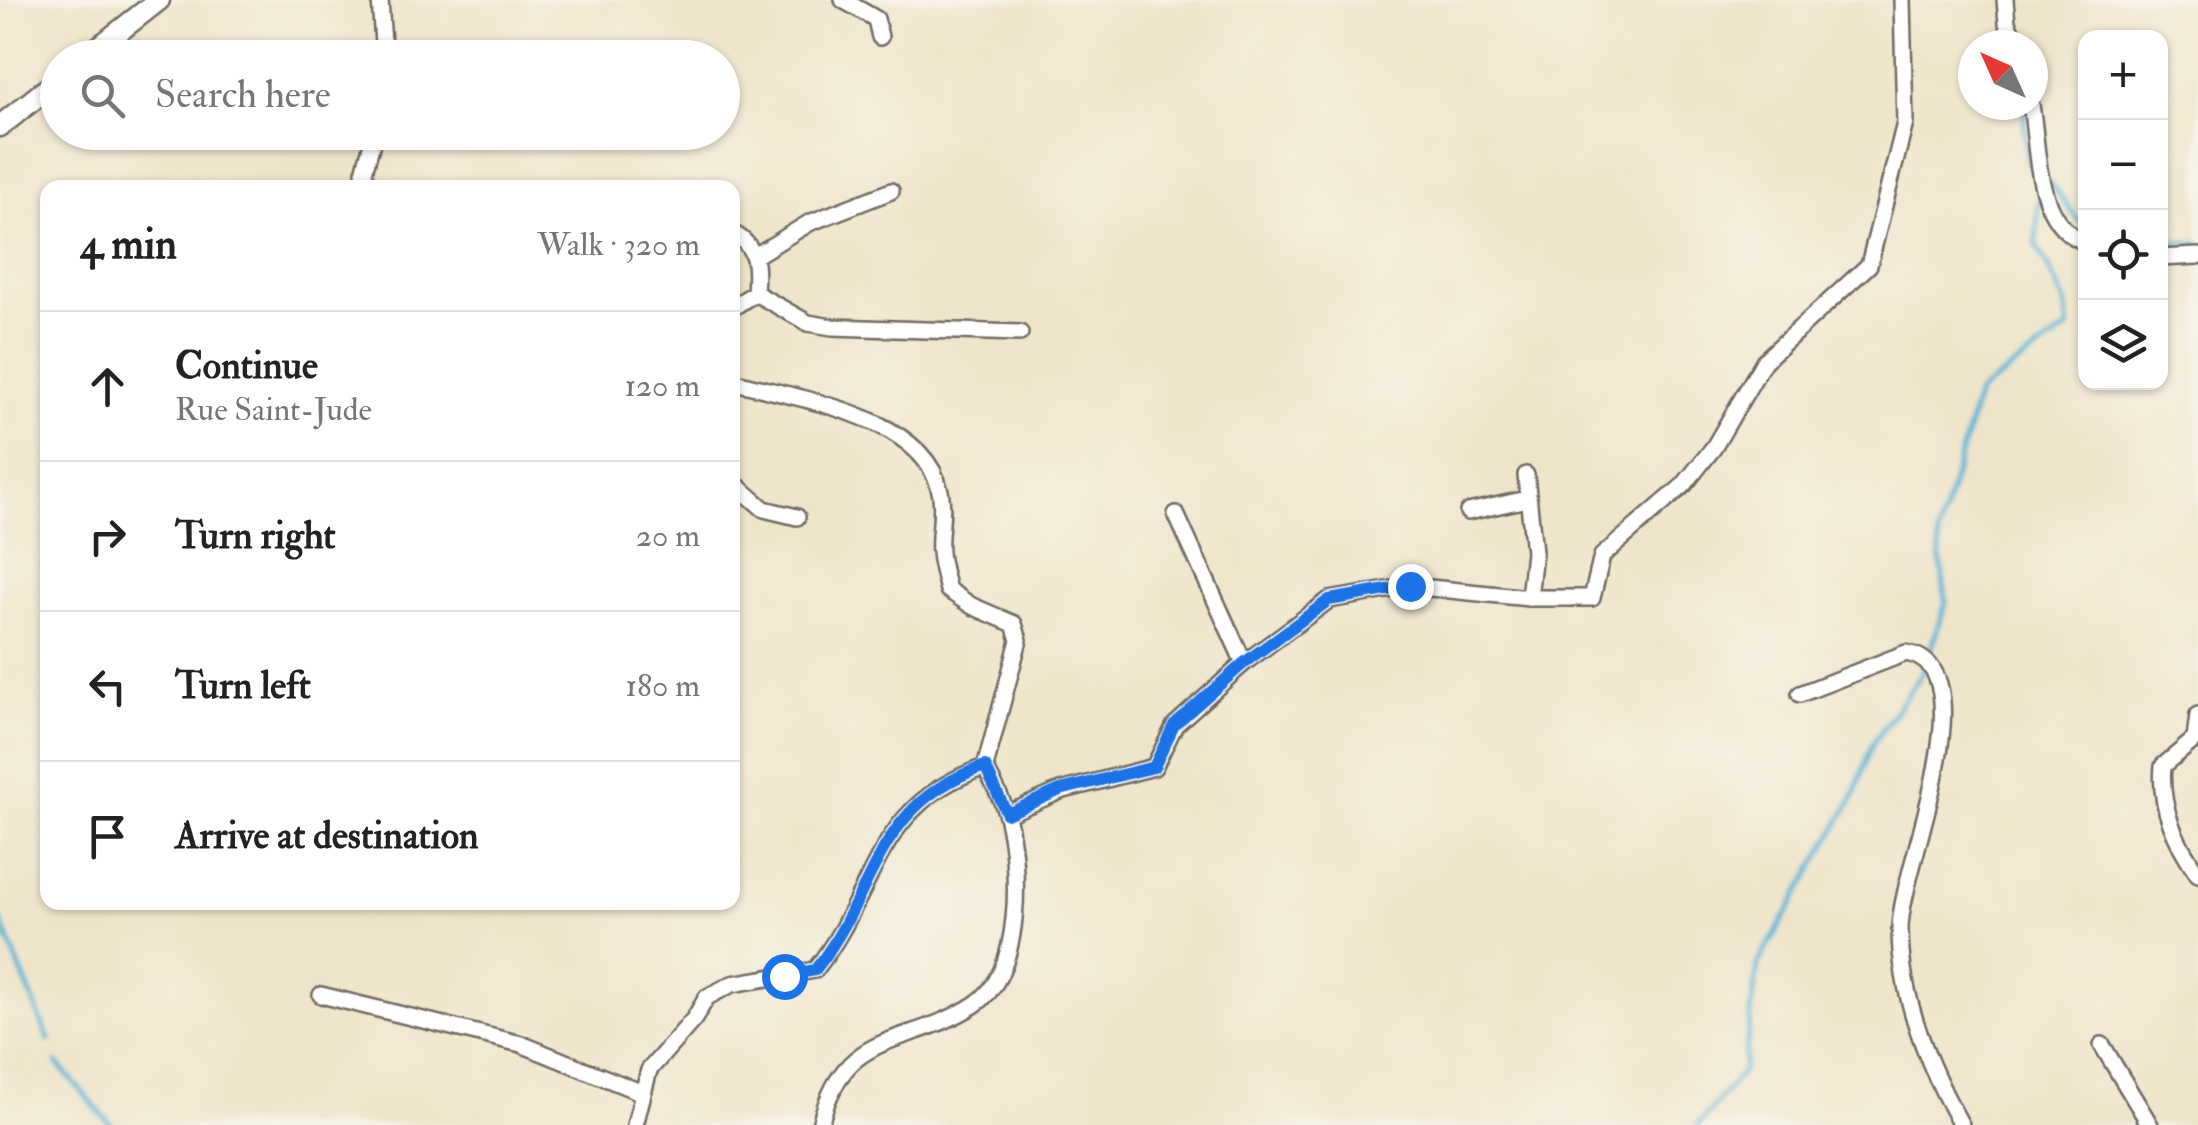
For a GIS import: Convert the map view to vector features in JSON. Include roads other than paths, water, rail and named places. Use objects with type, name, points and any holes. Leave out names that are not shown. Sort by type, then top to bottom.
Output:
[{"type":"street","points":[[108,40],[159,0]]},
{"type":"street","points":[[380,0],[383,40]]},
{"type":"street","points":[[843,0],[876,19],[880,37]]},
{"type":"street","points":[[1007,814],[1060,790],[1154,767],[1174,725],[1244,663],[1329,600],[1410,586],[1529,598],[1592,598],[1602,556],[1684,486],[1714,447],[1764,361],[1869,265],[1905,124],[1902,0]]},
{"type":"street","points":[[2005,0],[2010,30]]},
{"type":"street","points":[[0,126],[40,94]]},
{"type":"street","points":[[2033,120],[2042,186],[2051,210],[2061,227],[2078,237]]},
{"type":"street","points":[[366,180],[370,150]]},
{"type":"street","points":[[755,256],[810,223],[891,191]]},
{"type":"street","points":[[740,240],[755,256],[754,293]]},
{"type":"street","points":[[2168,258],[2198,256]]},
{"type":"street","points":[[740,303],[754,293]]},
{"type":"street","points":[[754,293],[808,323],[832,327],[1020,333]]},
{"type":"street","points":[[740,384],[851,410],[893,432],[923,457],[940,486],[939,551],[948,590],[972,606],[1014,624],[1018,640],[985,766],[1007,814],[1017,877],[1015,910],[997,982],[976,1004],[856,1055],[836,1078],[820,1125]]},
{"type":"street","points":[[1526,475],[1534,552],[1529,598]]},
{"type":"street","points":[[740,488],[764,509],[796,517]]},
{"type":"street","points":[[1468,512],[1527,499]]},
{"type":"street","points":[[1176,514],[1244,663]]},
{"type":"street","points":[[1800,694],[1906,654],[1920,656],[1937,674],[1946,730],[1908,871],[1900,928],[1919,1034],[1961,1125]]},
{"type":"street","points":[[2198,715],[2196,738],[2163,766],[2162,778],[2168,819],[2198,874]]},
{"type":"street","points":[[635,1125],[640,1092],[649,1070],[694,1019],[707,997],[732,984],[815,970],[834,945],[912,806],[955,776],[985,766]]},
{"type":"street","points":[[321,995],[521,1044],[640,1092]]},
{"type":"street","points":[[2102,1045],[2150,1125]]},
{"type":"waterway","points":[[2024,120],[2028,162],[2033,166]]},
{"type":"waterway","points":[[2048,181],[2078,220]]},
{"type":"waterway","points":[[1698,1125],[1743,1071],[1758,964],[1854,797],[1872,744],[1923,672],[1946,602],[1938,535],[1978,393],[2069,328],[2065,302],[2036,243],[2039,194]]},
{"type":"waterway","points":[[2168,241],[2198,243]]},
{"type":"waterway","points":[[0,919],[49,1040]]},
{"type":"waterway","points":[[57,1063],[111,1125]]}]
